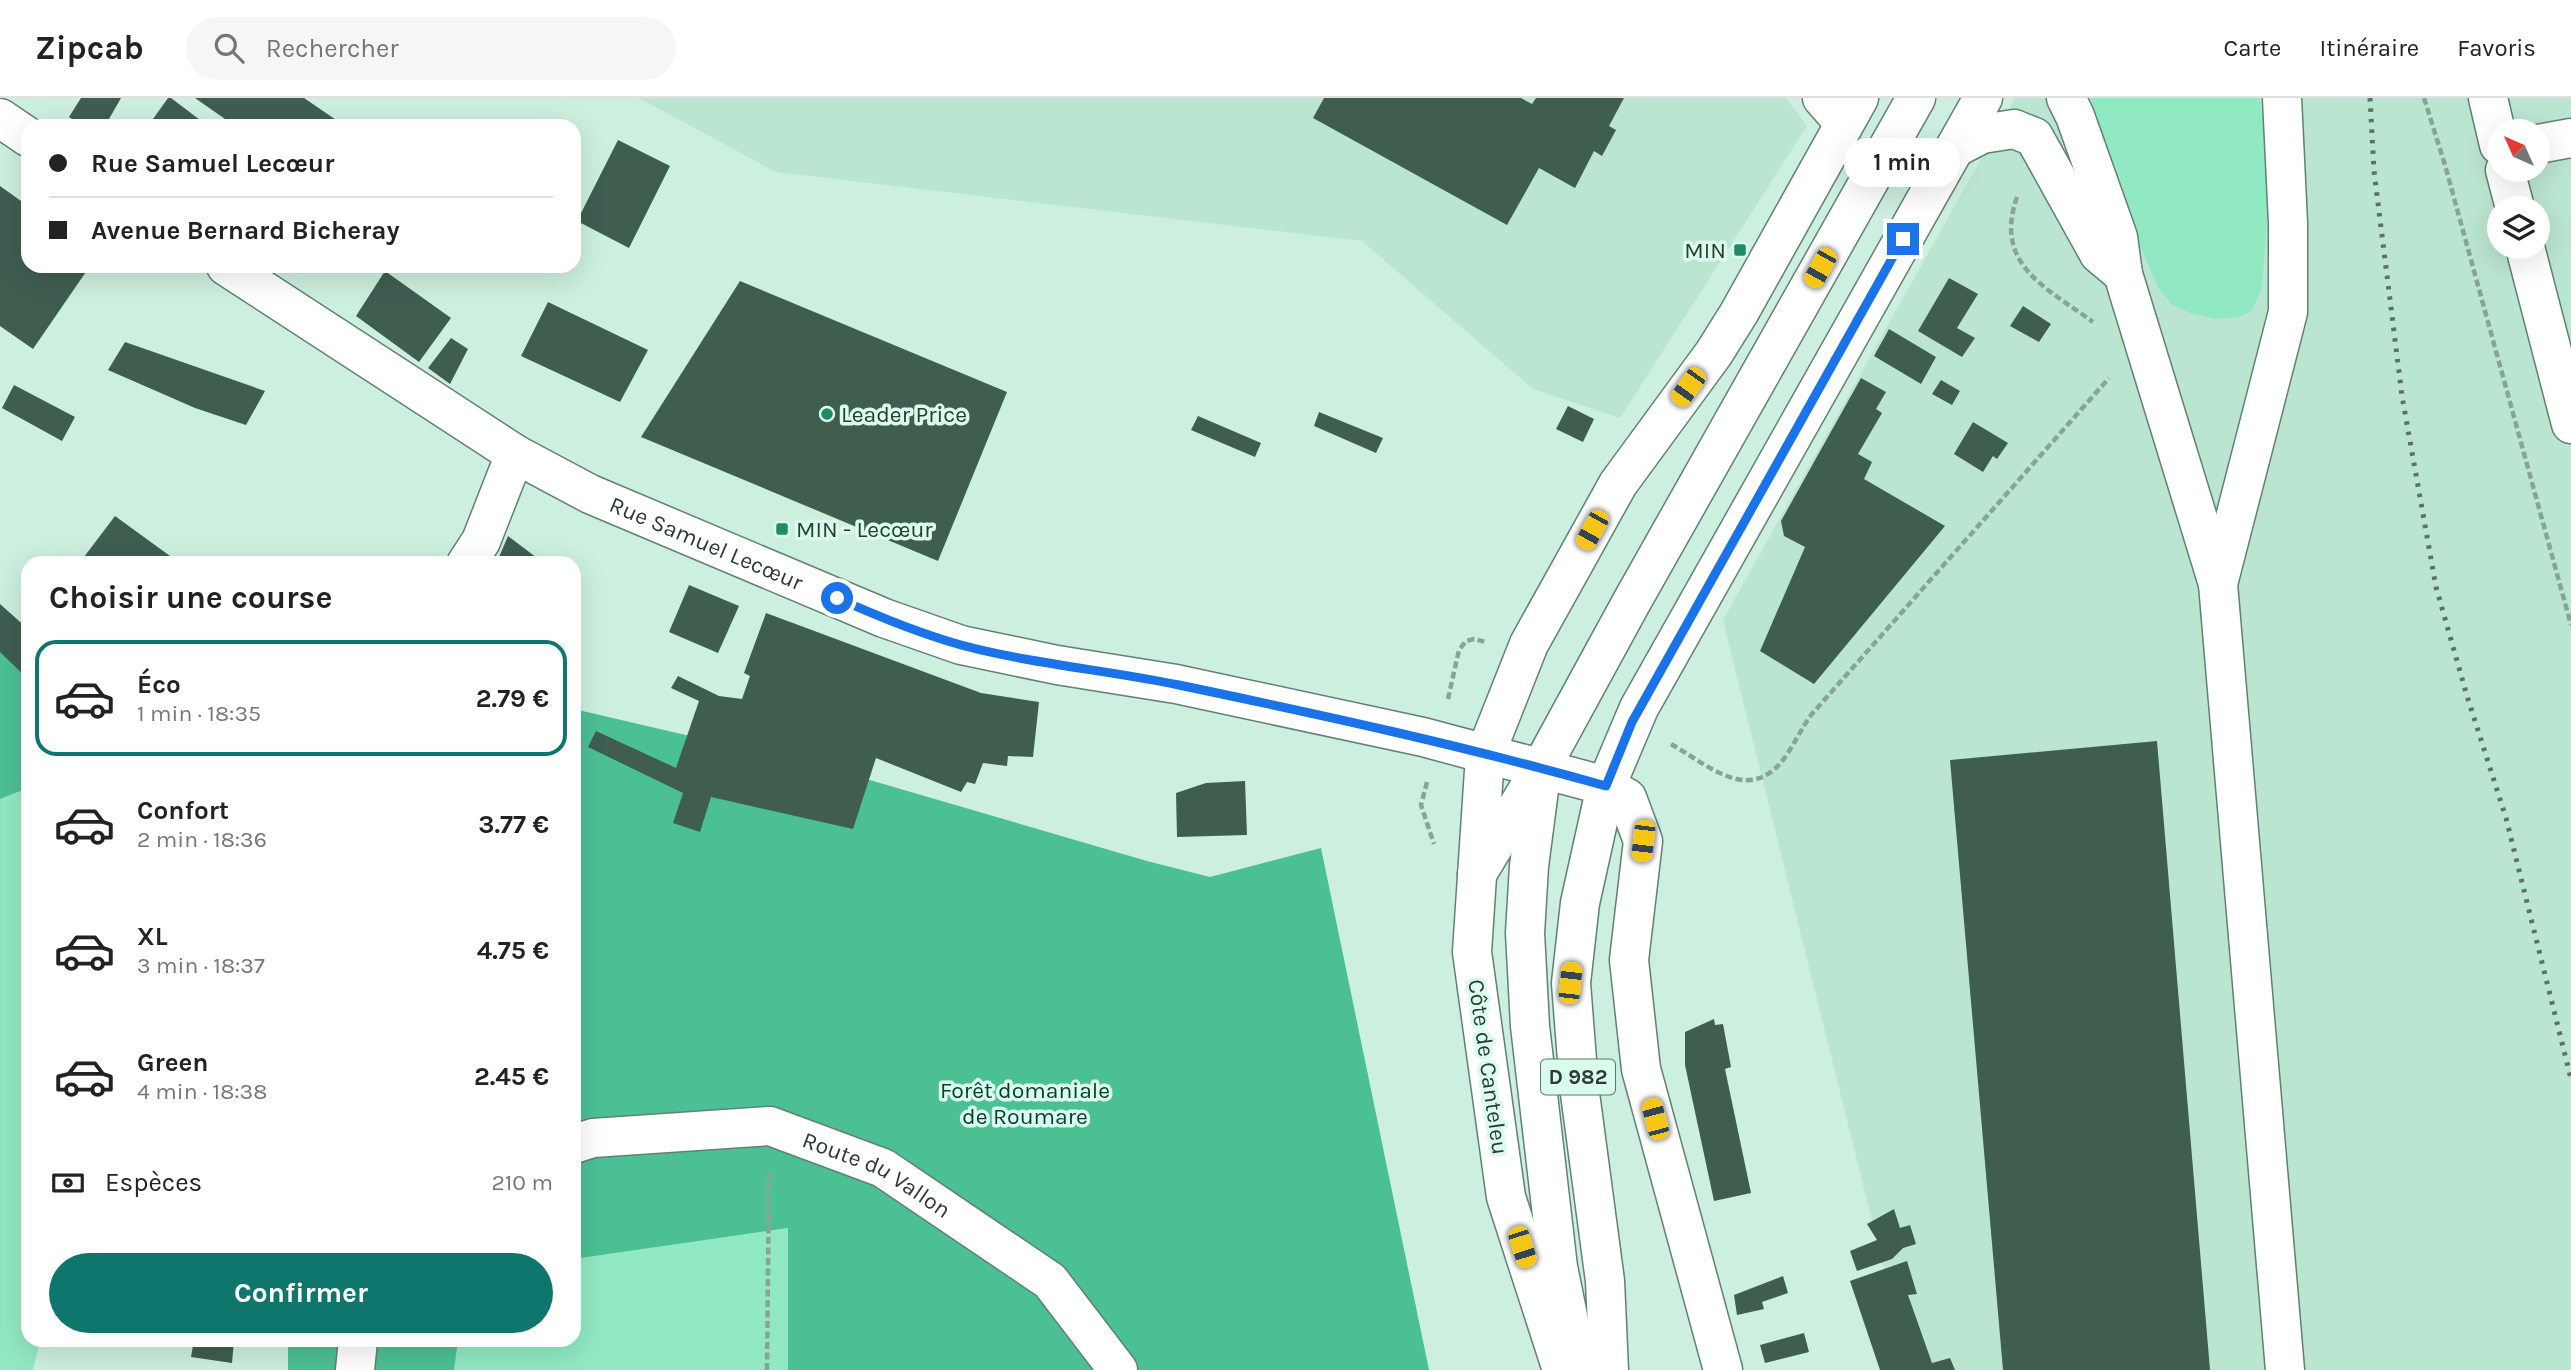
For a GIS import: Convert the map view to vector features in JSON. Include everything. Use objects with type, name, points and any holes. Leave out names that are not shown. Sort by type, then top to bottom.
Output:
[{"type":"main road","points":[[1477,874],[1541,768],[1916,98]]},
{"type":"main road","name":"D 982","points":[[1609,1370],[1605,1281],[1580,1100],[1570,983],[1580,903],[1606,786],[1632,722],[1983,98]]},
{"type":"main road","points":[[2066,98],[2075,116],[2118,237],[2123,274],[2218,584],[2285,1370]]},
{"type":"main road","points":[[2218,584],[2288,312],[2288,223],[2281,98]]},
{"type":"main road","points":[[2488,98],[2493,119]]},
{"type":"main road","name":"Côte de Canteleu","points":[[1562,1370],[1506,1197],[1472,952],[1485,755],[1521,660],[1618,484],[1733,323],[1842,106]]},
{"type":"main road","points":[[0,118],[21,132]]},
{"type":"main road","points":[[1955,148],[1982,134],[2014,129],[2034,137],[2099,254],[2123,274]]},
{"type":"main road","points":[[2550,142],[2571,138]]},
{"type":"main road","points":[[2528,259],[2571,424]]},
{"type":"main road","name":"Rue Samuel Lecœur","points":[[237,273],[515,454],[590,494],[884,618],[961,645],[1057,665],[1176,684],[1438,742],[1606,786]]},
{"type":"main road","points":[[471,556],[481,541],[515,454]]},
{"type":"main road","points":[[1541,768],[1528,866],[1525,933],[1530,1026],[1558,1267],[1579,1370]]},
{"type":"main road","points":[[1606,786],[1627,798],[1643,841],[1629,960],[1641,1069],[1723,1370]]},
{"type":"main road","name":"Route du Vallon","points":[[581,1142],[593,1138],[770,1126],[883,1168],[1050,1281],[1118,1370]]},
{"type":"main road","points":[[355,1370],[357,1347]]},
{"type":"path","points":[[2424,98],[2449,178],[2571,625]]},
{"type":"path","points":[[2019,193],[2010,222],[2013,246],[2022,265],[2038,283],[2101,329]]},
{"type":"path","points":[[1666,741],[1720,775],[1734,780],[1747,782],[1773,770],[1787,755],[1811,715],[2112,374]]},
{"type":"path","points":[[1438,742],[1459,650],[1466,641],[1474,639],[1493,643],[1521,660]]},
{"type":"path","points":[[767,1370],[770,1126]]},
{"type":"shaded area","points":[[639,98],[1786,98],[1807,126],[1620,418],[1533,389],[1362,241],[776,172]]},
{"type":"shaded area","points":[[2015,98],[2571,98],[2571,1370],[1909,1370],[1723,620]]},
{"type":"green space","points":[[2091,98],[2260,98],[2266,151],[2267,220],[2262,288],[2251,312],[2238,317],[2216,319],[2190,313],[2172,305],[2158,287],[2115,189]]},
{"type":"green space","points":[[0,618],[21,627],[21,791],[0,799]]},
{"type":"green space","name":"Forêt domaniale de Roumare","points":[[581,711],[832,769],[1210,877],[1321,848],[1429,1370],[788,1370],[788,1228],[581,1258]]},
{"type":"green space","points":[[21,791],[21,1347],[39,1347],[33,1370],[0,1370],[0,799]]},
{"type":"green space","points":[[788,1228],[788,1370],[454,1370],[457,1347],[581,1347],[581,1258]]},
{"type":"green space","points":[[288,1347],[457,1347],[454,1370],[288,1370]]},
{"type":"building","points":[[81,98],[121,98],[109,119],[69,117]]},
{"type":"building","points":[[168,98],[171,98],[199,119],[153,119]]},
{"type":"building","points":[[195,98],[304,98],[335,119],[225,119]]},
{"type":"building","points":[[1324,98],[1521,98],[1532,104],[1536,98],[1624,98],[1609,126],[1616,130],[1602,156],[1594,151],[1575,188],[1539,168],[1507,225],[1313,118]]},
{"type":"building","points":[[618,140],[670,166],[629,248],[581,223],[581,213]]},
{"type":"building","points":[[0,186],[21,201],[21,273],[85,273],[33,349],[0,326]]},
{"type":"building","points":[[384,273],[388,273],[451,318],[419,362],[356,316]]},
{"type":"building","points":[[1949,278],[1978,294],[1957,328],[1975,338],[1962,357],[1918,331]]},
{"type":"building","name":"Leader Price","points":[[740,281],[1007,392],[938,561],[641,437]]},
{"type":"building","points":[[548,302],[648,350],[620,402],[521,356]]},
{"type":"building","points":[[2023,306],[2051,324],[2039,342],[2010,326]]},
{"type":"building","points":[[1889,329],[1936,357],[1921,384],[1874,356]]},
{"type":"building","points":[[451,338],[468,349],[450,384],[428,368]]},
{"type":"building","points":[[125,342],[265,391],[246,425],[195,408],[108,370]]},
{"type":"building","points":[[1861,378],[1886,392],[1876,409],[1882,413],[1858,454],[1872,462],[1864,479],[1945,526],[1814,684],[1760,651],[1805,547],[1784,536],[1781,521]]},
{"type":"building","points":[[1941,380],[1960,391],[1952,405],[1932,394]]},
{"type":"building","points":[[14,385],[75,417],[62,441],[2,408]]},
{"type":"building","points":[[1568,406],[1594,419],[1583,442],[1556,429]]},
{"type":"building","points":[[1319,412],[1383,438],[1376,453],[1314,426]]},
{"type":"building","points":[[1198,416],[1261,443],[1255,457],[1191,430]]},
{"type":"building","points":[[1973,422],[2008,443],[1997,459],[1993,456],[1983,472],[1954,454]]},
{"type":"building","points":[[115,516],[170,556],[85,556]]},
{"type":"building","points":[[508,536],[534,556],[499,556]]},
{"type":"building","points":[[689,585],[739,606],[718,653],[669,632]]},
{"type":"building","points":[[0,604],[21,623],[21,672],[0,652]]},
{"type":"building","points":[[766,613],[981,693],[1039,702],[1033,757],[1008,756],[1007,766],[983,763],[975,784],[967,782],[961,792],[876,758],[853,829],[711,797],[700,832],[673,823],[683,793],[588,747],[596,731],[676,768],[699,701],[671,688],[678,676],[719,696],[742,699],[750,676],[744,673]]},
{"type":"building","points":[[2157,741],[2210,1370],[2003,1370],[1950,760]]},
{"type":"building","points":[[1245,781],[1247,835],[1177,837],[1176,793],[1206,783]]},
{"type":"building","points":[[1714,1019],[1715,1025],[1723,1024],[1731,1067],[1725,1069],[1751,1193],[1714,1201],[1685,1065],[1685,1032]]},
{"type":"building","points":[[1894,1209],[1900,1228],[1910,1225],[1916,1244],[1903,1248],[1892,1259],[1857,1271],[1850,1251],[1877,1240],[1867,1224]]},
{"type":"building","points":[[1907,1261],[1917,1294],[1908,1295],[1932,1363],[1950,1358],[1955,1370],[1880,1370],[1850,1281]]},
{"type":"building","points":[[1783,1276],[1788,1293],[1762,1302],[1764,1309],[1737,1315],[1734,1295]]},
{"type":"building","points":[[1804,1333],[1809,1352],[1765,1363],[1760,1345]]},
{"type":"building","points":[[193,1347],[233,1347],[232,1363],[191,1357]]},
{"type":"railway","points":[[2370,98],[2374,171],[2402,396],[2436,587],[2506,818],[2571,1079]]},
{"type":"place","name":"MIN","points":[[1740,250]]},
{"type":"place","name":"Leader Price","points":[[827,414]]},
{"type":"place","name":"MIN - Lecœur","points":[[782,529]]},
{"type":"route","points":[[837,598],[961,645],[1057,665],[1176,684],[1423,737],[1606,786],[1632,722],[1903,239]]}]
